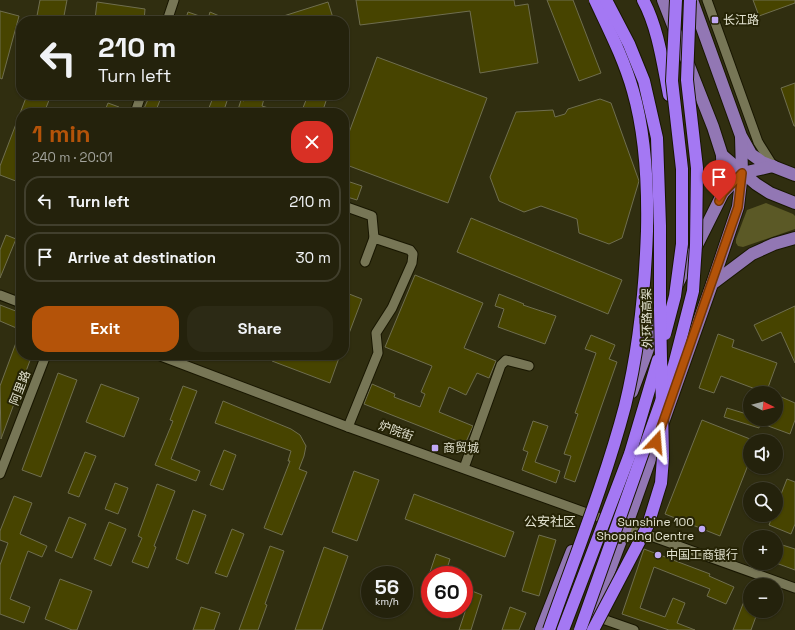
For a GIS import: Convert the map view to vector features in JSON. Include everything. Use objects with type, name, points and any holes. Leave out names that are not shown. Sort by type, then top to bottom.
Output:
[{"type":"highway","name":"外环路高架","points":[[549,630],[602,482],[624,406],[637,348],[646,267],[647,188],[642,135],[633,91],[619,53],[595,0]]},
{"type":"highway","name":"外环路高架","points":[[593,630],[648,525],[661,483],[664,458],[657,138],[644,81],[629,44],[606,0]]},
{"type":"highway","points":[[643,0],[649,10],[662,56],[682,168]]},
{"type":"highway","points":[[563,630],[630,454],[656,370],[674,296],[682,244],[682,168],[672,81],[676,0]]},
{"type":"highway","points":[[580,630],[674,365],[693,291],[696,245],[697,168],[687,80],[691,0]]},
{"type":"main road","points":[[663,0],[713,127],[722,155],[723,193]]},
{"type":"main road","points":[[691,0],[741,136],[751,154],[768,164],[795,175]]},
{"type":"main road","points":[[587,630],[626,527],[738,207],[742,173],[741,136]]},
{"type":"main road","points":[[722,155],[742,173],[770,194],[795,203]]},
{"type":"main road","points":[[541,630],[658,322],[723,193],[742,173],[768,164]]},
{"type":"main road","points":[[712,284],[752,254],[774,244],[795,238]]},
{"type":"street","points":[[169,16],[174,0]]},
{"type":"street","points":[[707,0],[758,142],[768,164]]},
{"type":"street","points":[[349,208],[372,216],[374,238],[366,262]]},
{"type":"street","points":[[348,426],[378,353],[376,333],[392,308],[412,263],[413,254],[410,250],[374,238]]},
{"type":"street","points":[[0,295],[16,301]]},
{"type":"street","name":"阿里路","points":[[0,474],[44,360]]},
{"type":"street","name":"炉院街","points":[[171,360],[348,426],[795,588]]},
{"type":"street","points":[[464,468],[502,365],[506,360],[529,366]]},
{"type":"street","points":[[592,615],[634,630]]},
{"type":"shaded area","points":[[766,203],[793,214],[795,216],[795,229],[743,247],[738,246],[736,239],[747,210]]},
{"type":"building","points":[[40,0],[67,0],[64,16],[37,16]]},
{"type":"building","points":[[356,0],[514,0],[515,6],[528,4],[538,63],[480,73],[470,11],[360,25]]},
{"type":"building","points":[[547,0],[573,0],[601,73],[579,81]]},
{"type":"building","points":[[753,0],[795,0],[795,3],[759,16]]},
{"type":"building","points":[[97,2],[145,9],[144,16],[95,16]]},
{"type":"building","points":[[328,2],[332,16],[284,16]]},
{"type":"building","points":[[0,11],[19,16],[16,16],[16,27],[2,79],[0,78]]},
{"type":"building","points":[[188,12],[199,16],[187,16]]},
{"type":"building","points":[[210,12],[219,16],[209,16]]},
{"type":"building","points":[[377,57],[487,98],[448,203],[349,166],[349,133]]},
{"type":"building","points":[[795,83],[795,126],[794,126],[781,88]]},
{"type":"building","points":[[600,99],[611,103],[639,181],[622,238],[609,244],[579,233],[577,219],[541,206],[524,212],[499,201],[490,177],[516,112],[553,110],[555,117],[565,114],[568,109]]},
{"type":"building","points":[[25,100],[49,100],[46,108],[22,108]]},
{"type":"building","points":[[148,100],[160,100],[157,108],[144,108]]},
{"type":"building","points":[[212,100],[227,100],[225,108],[209,108]]},
{"type":"building","points":[[241,100],[264,100],[262,106],[268,108],[239,108]]},
{"type":"building","points":[[306,100],[326,100],[324,108],[303,108]]},
{"type":"building","points":[[108,103],[119,107],[118,108],[106,108]]},
{"type":"building","points":[[16,124],[16,181],[0,175],[0,166]]},
{"type":"building","points":[[349,182],[362,186],[357,200],[349,198]]},
{"type":"building","points":[[471,218],[622,280],[608,314],[457,252]]},
{"type":"building","points":[[6,235],[16,239],[0,278],[0,250]]},
{"type":"building","points":[[415,275],[483,303],[464,348],[496,361],[489,378],[477,373],[466,395],[449,387],[439,412],[473,426],[465,444],[364,404],[372,384],[395,394],[394,397],[420,407],[425,394],[421,392],[432,366],[385,347]]},
{"type":"building","points":[[349,294],[362,299],[349,333]]},
{"type":"building","points":[[499,294],[524,304],[523,305],[556,316],[545,344],[498,327],[504,309],[495,306]]},
{"type":"building","points":[[0,305],[16,311],[16,328],[0,321]]},
{"type":"building","points":[[795,306],[795,363],[781,332],[762,341],[754,325]]},
{"type":"building","points":[[718,334],[734,340],[732,347],[777,363],[769,386],[747,386],[721,376],[714,393],[699,388]]},
{"type":"building","points":[[591,335],[615,345],[609,359],[617,362],[575,482],[564,478],[571,456],[564,454],[578,414],[575,413],[596,353],[585,349]]},
{"type":"building","points":[[16,343],[16,360],[30,360],[1,439],[0,386]]},
{"type":"building","points":[[272,360],[338,360],[330,383]]},
{"type":"building","points":[[58,373],[77,380],[41,477],[22,470]]},
{"type":"building","points":[[101,384],[139,398],[124,437],[86,422]]},
{"type":"building","points":[[183,386],[197,391],[171,459],[200,471],[196,481],[155,465],[173,421],[170,420]]},
{"type":"building","points":[[783,398],[795,403],[795,420],[790,434],[768,426],[783,426]]},
{"type":"building","points":[[223,401],[291,429],[300,435],[306,446],[299,469],[307,472],[282,535],[264,528],[290,461],[288,461],[291,451],[215,423]]},
{"type":"building","points":[[727,408],[743,413],[743,423],[724,417]]},
{"type":"building","points":[[702,420],[743,436],[743,474],[744,474],[720,536],[665,514]]},
{"type":"building","points":[[533,421],[548,426],[535,462],[560,471],[556,483],[522,470],[528,452],[523,450]]},
{"type":"building","points":[[224,450],[236,455],[223,490],[210,485]]},
{"type":"building","points":[[85,452],[96,456],[79,497],[68,493]]},
{"type":"building","points":[[354,471],[379,480],[357,541],[332,532]]},
{"type":"building","points":[[787,479],[795,482],[795,524],[791,534],[769,525],[770,522],[783,522],[783,489]]},
{"type":"building","points":[[115,483],[128,488],[118,514],[105,509]]},
{"type":"building","points":[[157,484],[175,491],[154,546],[156,547],[148,568],[132,562],[142,538],[138,536]]},
{"type":"building","points":[[414,494],[514,532],[505,557],[405,519]]},
{"type":"building","points":[[14,496],[32,503],[20,534],[47,546],[42,557],[28,551],[10,599],[30,607],[24,623],[0,614],[0,565],[8,543],[0,540],[0,531]]},
{"type":"building","points":[[193,510],[206,515],[188,564],[176,559]]},
{"type":"building","points":[[69,517],[86,524],[72,558],[55,551]]},
{"type":"building","points":[[109,522],[126,529],[111,566],[94,559]]},
{"type":"building","points":[[232,529],[244,534],[227,577],[215,573]]},
{"type":"building","points":[[539,535],[556,540],[539,596],[522,591]]},
{"type":"building","points":[[783,545],[795,549],[795,570],[783,566]]},
{"type":"building","points":[[270,546],[284,551],[265,604],[267,605],[258,630],[239,630]]},
{"type":"building","points":[[324,547],[348,556],[322,630],[295,630]]},
{"type":"building","points":[[644,549],[710,574],[709,576],[734,587],[726,604],[707,596],[710,589],[654,567],[640,608],[665,617],[673,598],[685,603],[677,623],[695,630],[669,630],[622,614]]},
{"type":"building","points":[[436,554],[450,559],[448,566],[432,566]]},
{"type":"building","points":[[60,579],[92,591],[77,630],[72,630],[45,619]]},
{"type":"building","points":[[473,591],[482,595],[471,630],[459,630],[463,618],[473,618]]},
{"type":"building","points":[[743,604],[743,618],[755,618],[751,630],[733,630]]},
{"type":"building","points":[[201,607],[220,613],[214,630],[193,630]]},
{"type":"building","points":[[510,607],[526,613],[519,630],[502,630]]},
{"type":"place","name":"长江路","points":[[715,20]]},
{"type":"place","name":"商贸城","points":[[435,448]]},
{"type":"place","name":"Sunshine 100 Shopping Centre","points":[[702,529]]},
{"type":"place","name":"中国工商银行","points":[[658,555]]},
{"type":"district","name":"公安社区","points":[[550,521]]},
{"type":"route","points":[[656,442],[738,207],[742,173],[723,193],[719,201]]}]
